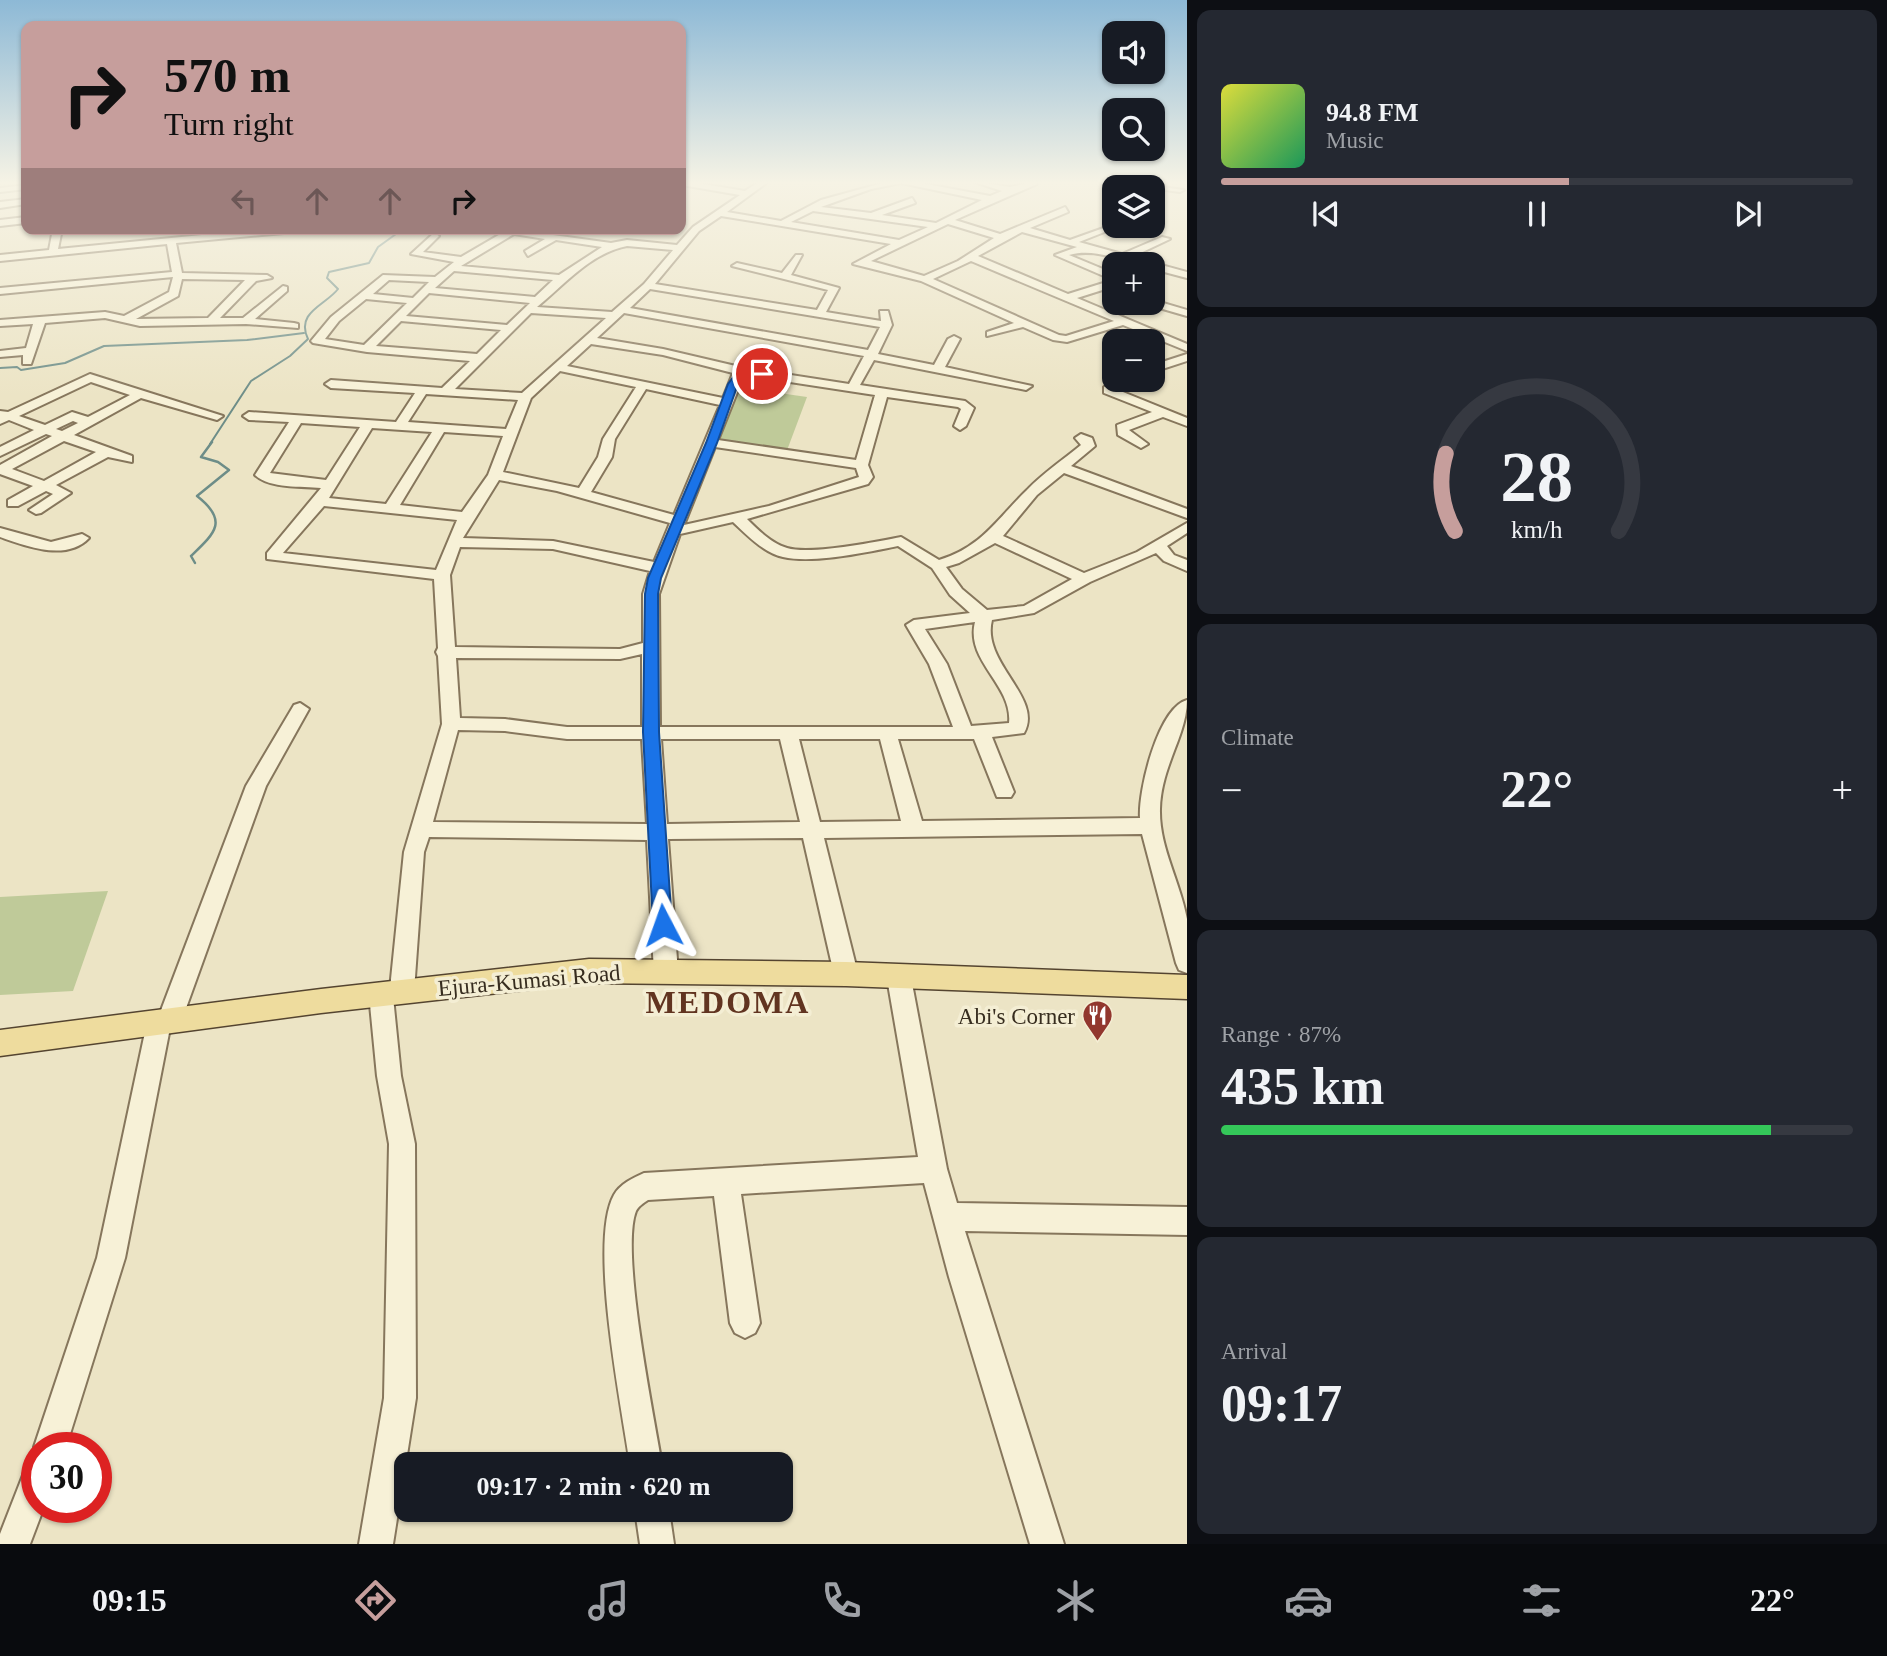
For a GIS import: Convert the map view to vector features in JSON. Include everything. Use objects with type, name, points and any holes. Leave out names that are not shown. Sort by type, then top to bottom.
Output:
[{"type":"main road","name":"Ejura-Kumasi Road","points":[[0,1043],[392,992],[589,971],[846,974],[899,978],[1187,986]]},
{"type":"street","points":[[0,258],[27,253]]},
{"type":"street","points":[[127,319],[174,294],[178,275],[175,253]]},
{"type":"street","points":[[417,253],[463,260]]},
{"type":"street","points":[[366,349],[427,290],[472,253]]},
{"type":"street","points":[[446,391],[561,278],[600,253]]},
{"type":"street","points":[[376,1544],[397,1424],[401,1358],[402,1144],[398,1111],[389,1076],[392,992],[421,829],[451,724],[444,652],[442,575],[466,517],[495,475],[525,397],[648,286],[674,253]]},
{"type":"street","points":[[880,253],[857,265],[925,279],[1065,340],[1125,321]]},
{"type":"street","points":[[925,279],[977,253]]},
{"type":"street","points":[[1067,253],[1060,255],[1102,273]]},
{"type":"street","points":[[785,276],[799,257]]},
{"type":"street","points":[[971,257],[1102,311]]},
{"type":"street","points":[[221,262],[225,278]]},
{"type":"street","points":[[712,296],[739,263],[835,288],[820,314]]},
{"type":"street","points":[[452,268],[561,278]]},
{"type":"street","points":[[1165,270],[1184,272]]},
{"type":"street","points":[[0,291],[178,275],[267,278]]},
{"type":"street","points":[[438,281],[389,276],[335,319],[317,341],[366,349],[478,358]]},
{"type":"street","points":[[211,322],[253,278]]},
{"type":"street","points":[[648,286],[712,296],[768,300],[820,314],[887,325]]},
{"type":"street","points":[[1069,297],[1102,288]]},
{"type":"street","points":[[246,321],[283,289]]},
{"type":"street","points":[[427,290],[540,301]]},
{"type":"street","points":[[367,296],[416,301]]},
{"type":"street","points":[[1165,307],[1187,313]]},
{"type":"street","points":[[531,310],[620,313],[872,355],[1026,386]]},
{"type":"street","points":[[853,387],[887,325],[884,312]]},
{"type":"street","points":[[0,323],[105,315],[140,323],[246,321],[294,326]]},
{"type":"street","points":[[1112,315],[1187,348]]},
{"type":"street","points":[[398,318],[510,328]]},
{"type":"street","points":[[0,354],[30,357],[40,320]]},
{"type":"street","points":[[991,334],[1024,323]]},
{"type":"street","points":[[937,368],[954,339]]},
{"type":"street","points":[[589,340],[663,352],[740,371],[964,405],[968,408],[960,426]]},
{"type":"street","points":[[1165,365],[1187,357]]},
{"type":"street","points":[[557,367],[725,402]]},
{"type":"street","points":[[666,972],[651,732],[651,594],[659,568],[712,443],[725,402],[740,371]]},
{"type":"street","points":[[3,417],[90,378],[217,416]]},
{"type":"street","points":[[331,383],[525,397]]},
{"type":"street","points":[[582,494],[605,457],[609,439],[643,385]]},
{"type":"street","points":[[400,425],[423,390]]},
{"type":"street","points":[[495,475],[582,494],[677,526],[736,517],[863,481],[866,477],[860,465],[882,392]]},
{"type":"street","points":[[1113,392],[1187,422]]},
{"type":"street","points":[[0,469],[91,423],[140,394]]},
{"type":"street","points":[[1141,444],[1122,432],[1122,428],[1161,413]]},
{"type":"street","points":[[0,452],[72,416],[91,423]]},
{"type":"street","points":[[248,416],[513,433]]},
{"type":"street","points":[[3,417],[45,429],[127,459]]},
{"type":"street","points":[[297,419],[261,475],[272,479],[330,485]]},
{"type":"street","points":[[369,423],[320,501],[272,556],[442,575]]},
{"type":"street","points":[[391,508],[440,427]]},
{"type":"street","points":[[937,565],[954,559],[994,537],[1032,492],[1088,446],[1081,438]]},
{"type":"street","points":[[712,443],[860,465]]},
{"type":"street","points":[[13,503],[107,452]]},
{"type":"street","points":[[1063,468],[1187,514]]},
{"type":"street","points":[[0,469],[65,494],[37,510]]},
{"type":"street","points":[[320,501],[466,517]]},
{"type":"street","points":[[1004,792],[938,664],[914,625],[1028,610],[1084,579],[1142,555],[1187,527],[1166,507]]},
{"type":"street","points":[[736,517],[760,539],[785,553],[851,551],[896,540],[937,565],[957,593],[985,617]]},
{"type":"street","points":[[0,532],[47,547],[68,547],[82,538]]},
{"type":"street","points":[[994,537],[1084,579]]},
{"type":"street","points":[[454,541],[540,543],[659,568]]},
{"type":"street","points":[[1157,544],[1169,558]]},
{"type":"street","points":[[1142,555],[1169,558],[1187,566]]},
{"type":"street","points":[[451,724],[505,725],[556,732],[973,732],[1017,729],[1021,722],[1019,707],[992,668],[980,637],[985,617]]},
{"type":"street","points":[[444,652],[620,654],[650,647]]},
{"type":"street","points":[[620,654],[651,668]]},
{"type":"street","points":[[1187,706],[1172,727],[1162,752],[1154,780],[1151,826],[1187,963]]},
{"type":"street","points":[[55,1432],[111,1258],[164,1023],[256,786],[300,709]]},
{"type":"street","points":[[788,732],[846,974]]},
{"type":"street","points":[[887,732],[914,830]]},
{"type":"street","points":[[421,829],[559,833],[1151,826]]},
{"type":"street","points":[[899,978],[934,1169],[1047,1544]]},
{"type":"street","points":[[644,1452],[618,1258],[624,1204],[644,1187],[934,1169]]},
{"type":"street","points":[[726,1182],[745,1323]]},
{"type":"street","points":[[947,1217],[1187,1221]]},
{"type":"street","points":[[654,1522],[657,1544]]},
{"type":"street","points":[[13,1544],[21,1523]]},
{"type":"green space","points":[[737,387],[807,397],[786,453],[710,441]]},
{"type":"green space","points":[[108,891],[73,991],[0,995],[0,897]]},
{"type":"waterway","points":[[210,444],[251,381],[290,356],[308,339],[305,330],[309,316],[338,289],[327,278],[329,272],[369,263],[375,253]]},
{"type":"waterway","points":[[0,368],[17,367],[21,370],[65,363],[104,346],[247,340],[304,333]]},
{"type":"waterway","points":[[195,563],[191,556],[212,534],[215,527],[213,513],[197,496],[229,470],[218,462],[201,457],[212,442]]},
{"type":"place","name":"Abi's Corner","points":[[1098,1043]]},
{"type":"district","name":"MEDOMA","points":[[728,1002]]},
{"type":"route","points":[[663,925],[651,732],[651,594],[733,384],[740,371],[762,374]]}]
